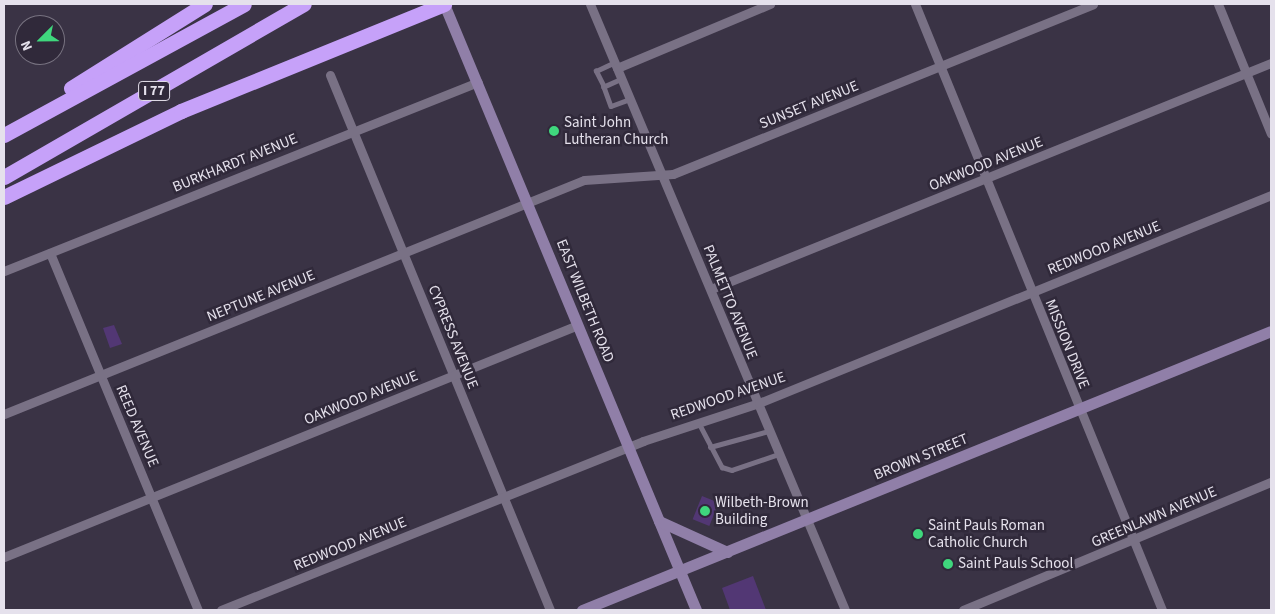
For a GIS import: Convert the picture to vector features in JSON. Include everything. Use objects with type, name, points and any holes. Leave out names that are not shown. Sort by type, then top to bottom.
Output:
[{"type":"highway","points":[[8,133],[26,115],[205,4]]},
{"type":"highway","name":"I 77","points":[[8,133],[244,4]]},
{"type":"highway","name":"I 77","points":[[4,178],[304,4]]},
{"type":"highway","points":[[4,197],[181,111],[445,4]]},
{"type":"main road","name":"EAST WILBETH ROAD","points":[[445,4],[696,610]]},
{"type":"main road","name":"BROWN STREET","points":[[582,610],[1271,331]]},
{"type":"main road","points":[[659,521],[727,552]]},
{"type":"street","name":"PALMETTO AVENUE","points":[[590,4],[845,610]]},
{"type":"street","points":[[616,65],[770,4]]},
{"type":"street","name":"MISSION DRIVE","points":[[915,4],[1132,541],[1162,610]]},
{"type":"street","name":"SUNSET AVENUE","points":[[528,204],[584,180],[662,175],[940,67],[1093,4]]},
{"type":"street","points":[[1218,4],[1271,134]]},
{"type":"street","name":"OAKWOOD AVENUE","points":[[711,290],[1271,63]]},
{"type":"street","name":"CYPRESS AVENUE","points":[[330,75],[405,253],[550,610]]},
{"type":"street","name":"BURKHARDT AVENUE","points":[[4,271],[478,82]]},
{"type":"street","name":"REDWOOD AVENUE","points":[[221,610],[629,446],[698,420],[759,403],[1271,195]]},
{"type":"street","name":"NEPTUNE AVENUE","points":[[4,414],[528,204]]},
{"type":"street","name":"REED AVENUE","points":[[50,253],[153,497],[198,610]]},
{"type":"street","name":"OAKWOOD AVENUE","points":[[4,557],[578,325]]},
{"type":"street","name":"GREENLAWN AVENUE","points":[[963,610],[1271,482]]},
{"type":"lane","points":[[616,65],[596,71],[611,106],[630,99]]},
{"type":"lane","points":[[604,87],[622,79]]},
{"type":"lane","points":[[698,420],[710,447],[722,467],[732,470],[780,454]]},
{"type":"lane","points":[[710,447],[770,430]]},
{"type":"building","points":[[114,325],[122,344],[110,348],[103,328]]},
{"type":"building","name":"Wilbeth-Brown Building","points":[[702,496],[719,503],[709,526],[693,519]]},
{"type":"building","points":[[753,576],[766,610],[730,610],[722,588]]},
{"type":"place","name":"Saint John Lutheran Church","points":[[554,131]]},
{"type":"place","name":"Wilbeth-Brown Building","points":[[705,511]]},
{"type":"place","name":"Saint Pauls Roman Catholic Church","points":[[918,534]]},
{"type":"place","name":"Saint Pauls School","points":[[948,564]]}]
